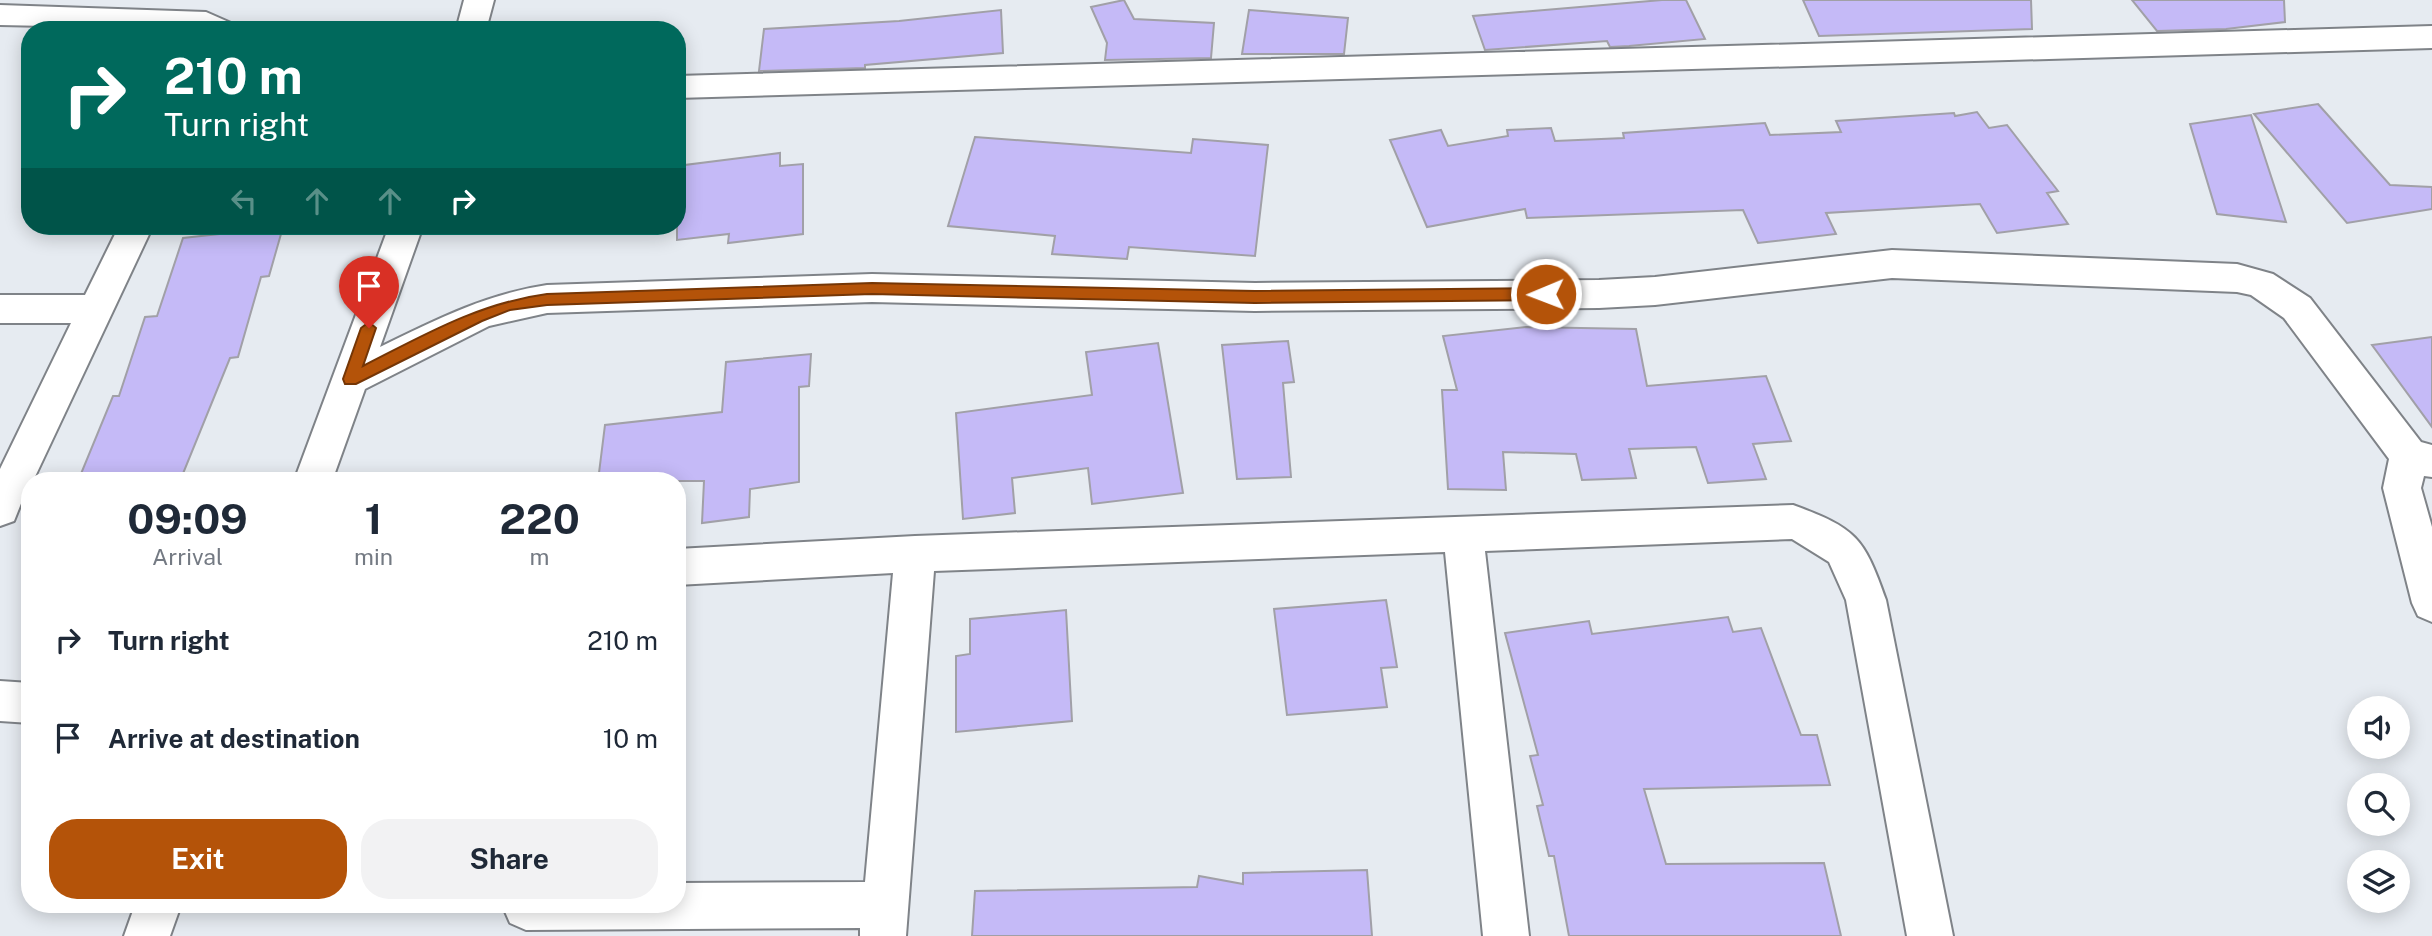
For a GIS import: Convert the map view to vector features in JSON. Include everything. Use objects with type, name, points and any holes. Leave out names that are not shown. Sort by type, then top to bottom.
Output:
[{"type":"street","points":[[474,21],[480,0]]},
{"type":"street","points":[[0,15],[154,21]]},
{"type":"street","points":[[686,87],[2432,37]]},
{"type":"street","points":[[0,509],[132,235]]},
{"type":"street","points":[[316,472],[403,235]]},
{"type":"street","points":[[350,379],[476,316],[509,305],[547,299],[872,288],[1255,297],[1599,294],[1655,291],[1892,264],[2237,278],[2261,285],[2297,308],[2421,459],[2402,488],[2432,603]]},
{"type":"street","points":[[0,309],[97,309]]},
{"type":"street","points":[[686,567],[915,554],[1793,522],[1826,534],[1851,557],[1866,600],[1930,936]]},
{"type":"street","points":[[1463,534],[1506,936]]},
{"type":"street","points":[[525,916],[884,921],[915,554]]},
{"type":"street","points":[[0,701],[21,702]]},
{"type":"street","points":[[147,936],[155,913]]},
{"type":"building","points":[[1124,0],[1134,19],[1214,23],[1211,58],[1105,60],[1107,43],[1091,7]]},
{"type":"building","points":[[1686,0],[1705,39],[1610,47],[1607,41],[1485,50],[1473,16]]},
{"type":"building","points":[[1803,0],[2031,0],[2032,29],[1819,36]]},
{"type":"building","points":[[2132,0],[2284,0],[2285,22],[2226,29],[2157,31]]},
{"type":"building","points":[[1001,10],[1003,53],[865,65],[865,68],[759,71],[764,29],[899,21]]},
{"type":"building","points":[[1249,10],[1348,18],[1344,54],[1242,54]]},
{"type":"building","points":[[2318,104],[2390,185],[2432,187],[2432,209],[2347,223],[2254,114]]},
{"type":"building","points":[[1977,112],[1989,128],[2007,125],[2058,191],[2047,193],[2068,224],[1997,233],[1980,204],[1826,213],[1836,234],[1758,243],[1743,210],[1527,218],[1525,209],[1427,227],[1390,140],[1441,130],[1448,146],[1508,136],[1507,130],[1551,128],[1555,141],[1624,138],[1623,133],[1765,123],[1770,135],[1841,132],[1836,121],[1954,113],[1955,116]]},
{"type":"building","points":[[2251,115],[2286,222],[2217,214],[2190,124]]},
{"type":"building","points":[[975,137],[1191,153],[1193,139],[1268,145],[1255,256],[1129,247],[1127,259],[1052,254],[1055,236],[948,226]]},
{"type":"building","points":[[780,153],[780,166],[803,164],[803,234],[728,243],[729,234],[677,240],[677,235],[686,235],[686,165]]},
{"type":"building","points":[[210,235],[281,235],[269,276],[261,277],[238,357],[230,358],[184,472],[82,472],[113,396],[119,396],[145,317],[157,316],[183,238]]},
{"type":"building","points":[[1526,327],[1636,329],[1647,386],[1766,376],[1791,441],[1753,444],[1766,479],[1708,483],[1696,447],[1629,449],[1636,478],[1582,480],[1576,454],[1503,452],[1506,490],[1448,489],[1442,390],[1457,390],[1443,336]]},
{"type":"building","points":[[2432,337],[2432,427],[2372,345]]},
{"type":"building","points":[[1288,341],[1294,382],[1283,383],[1291,477],[1237,479],[1222,345]]},
{"type":"building","points":[[1158,343],[1183,493],[1092,504],[1088,468],[1012,478],[1015,513],[963,519],[956,413],[1092,395],[1086,352]]},
{"type":"building","points":[[811,354],[809,386],[799,387],[799,482],[750,489],[749,517],[702,523],[704,481],[686,481],[686,472],[599,472],[605,425],[722,412],[726,362]]},
{"type":"building","points":[[1386,600],[1397,667],[1381,668],[1387,707],[1287,715],[1274,609]]},
{"type":"building","points":[[1066,610],[1072,721],[956,732],[956,656],[970,654],[970,619]]},
{"type":"building","points":[[1728,617],[1733,632],[1761,628],[1801,735],[1817,735],[1830,785],[1644,789],[1666,864],[1824,863],[1841,936],[1569,936],[1554,856],[1549,856],[1537,806],[1543,805],[1530,756],[1538,755],[1505,633],[1589,621],[1592,634]]},
{"type":"building","points":[[1367,870],[1372,936],[972,936],[975,891],[1197,887],[1199,876],[1243,884],[1243,873]]},
{"type":"route","points":[[369,328],[350,379],[476,316],[509,305],[547,299],[872,288],[1255,297],[1546,294]]}]
